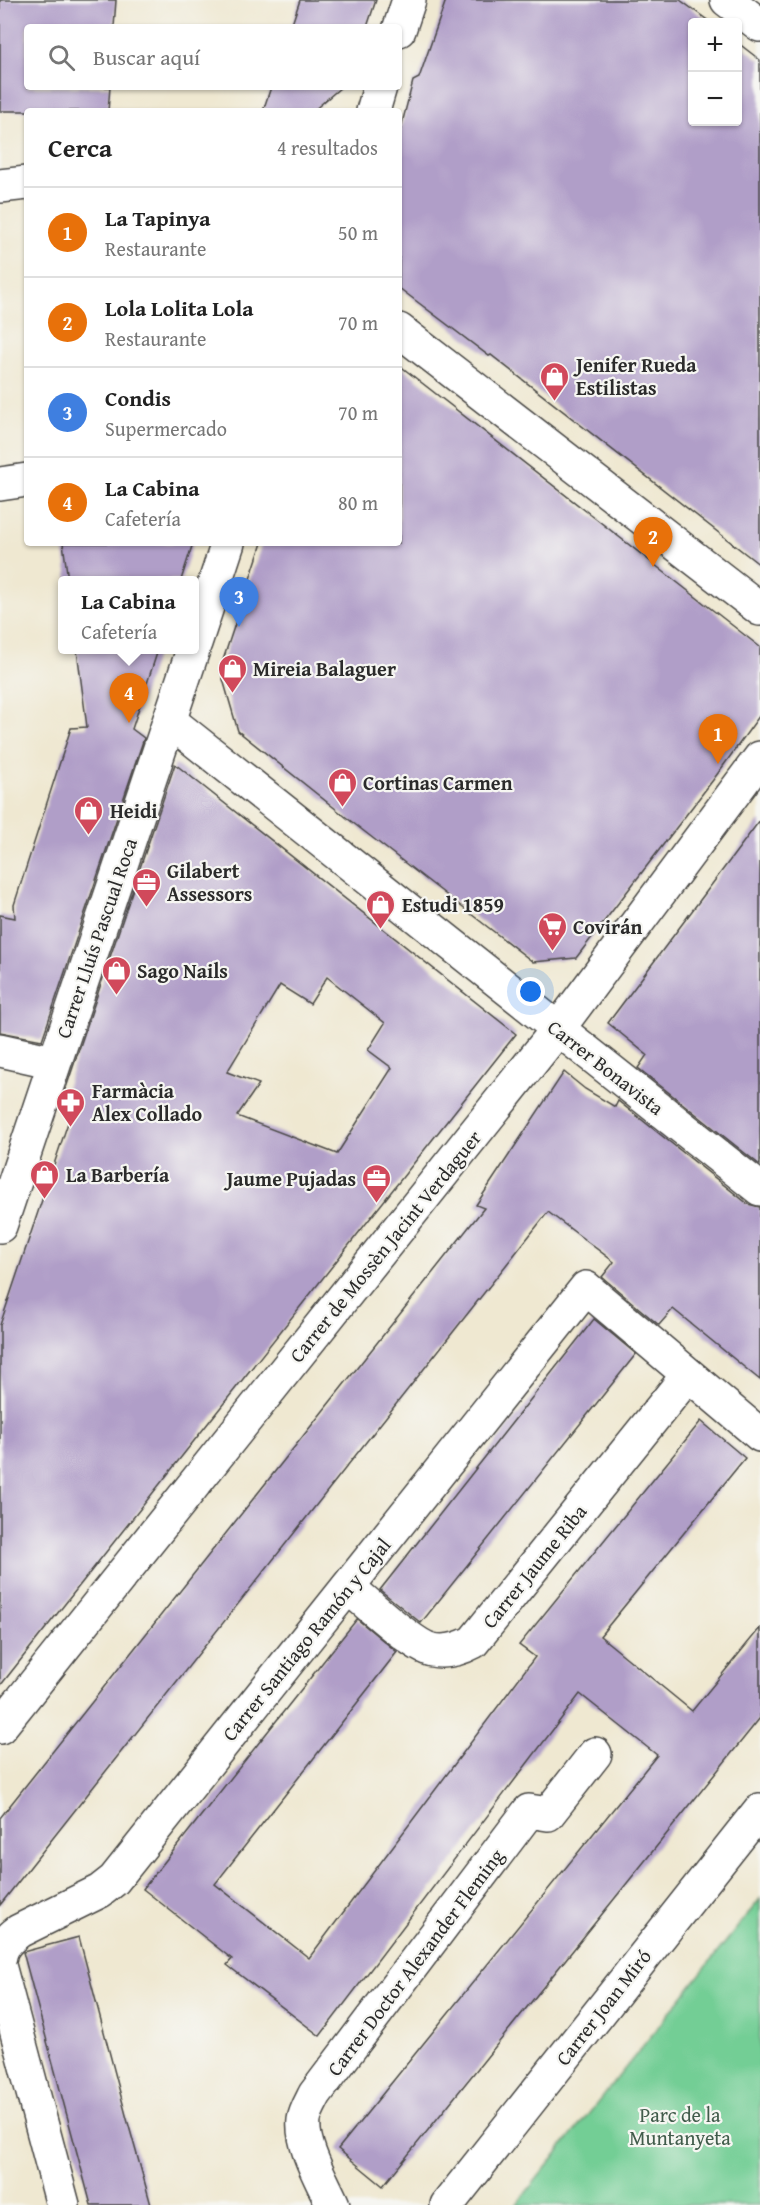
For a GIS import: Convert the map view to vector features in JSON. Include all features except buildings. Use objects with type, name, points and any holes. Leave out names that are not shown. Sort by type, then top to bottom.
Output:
[{"type":"street","points":[[401,24],[409,0]]},
{"type":"street","points":[[727,0],[760,25]]},
{"type":"street","points":[[374,108],[379,90]]},
{"type":"street","points":[[0,186],[24,183]]},
{"type":"street","points":[[402,332],[760,609]]},
{"type":"street","points":[[0,484],[24,480]]},
{"type":"street","points":[[199,631],[227,546]]},
{"type":"street","name":"Carrer Lluís Pascual Roca","points":[[0,1226],[192,654]]},
{"type":"street","name":"Carrer Bonavista","points":[[170,721],[760,1189]]},
{"type":"street","name":"Carrer de Mossèn Jacint Verdaguer","points":[[0,1726],[558,1029],[760,758]]},
{"type":"street","points":[[0,1050],[54,1062]]},
{"type":"street","name":"Carrer Santiago Ramón y Cajal","points":[[0,1956],[0,1952],[10,1938],[19,1931],[100,1891],[114,1880],[586,1288],[688,1375]]},
{"type":"street","points":[[688,1375],[760,1435]]},
{"type":"street","name":"Carrer Jaume Riba","points":[[348,1587],[416,1643],[431,1650],[452,1650],[473,1642],[688,1375]]},
{"type":"street","name":"Carrer Doctor Alexander Fleming","points":[[333,2205],[310,2155],[305,2135],[304,2120],[315,2094],[529,1811],[548,1814],[595,1754]]},
{"type":"street","name":"Carrer Joan Miró","points":[[447,2205],[760,1812]]},
{"type":"street","points":[[0,1969],[63,2205]]},
{"type":"green space","name":"Parc de la Muntanyeta","points":[[760,1899],[760,2205],[516,2205]]},
{"type":"place","name":"Jenifer Rueda Estilistas","points":[[555,402]]},
{"type":"place","name":"Lola Lolita Lola","points":[[653,567]]},
{"type":"place","name":"Condis","points":[[239,627]]},
{"type":"place","name":"Mireia Balaguer","points":[[232,694]]},
{"type":"place","name":"La Cabina","points":[[129,723]]},
{"type":"place","name":"La Tapinya","points":[[718,764]]},
{"type":"place","name":"Cortinas Carmen","points":[[342,808]]},
{"type":"place","name":"Heidi","points":[[89,836]]},
{"type":"place","name":"Gilabert Assessors","points":[[146,908]]},
{"type":"place","name":"Estudi 1859","points":[[381,930]]},
{"type":"place","name":"Covirán","points":[[552,952]]},
{"type":"place","name":"Sago Nails","points":[[116,996]]},
{"type":"place","name":"Farmàcia Alex Collado","points":[[71,1128]]},
{"type":"place","name":"La Barbería","points":[[45,1200]]},
{"type":"place","name":"Jaume Pujadas","points":[[377,1204]]}]
